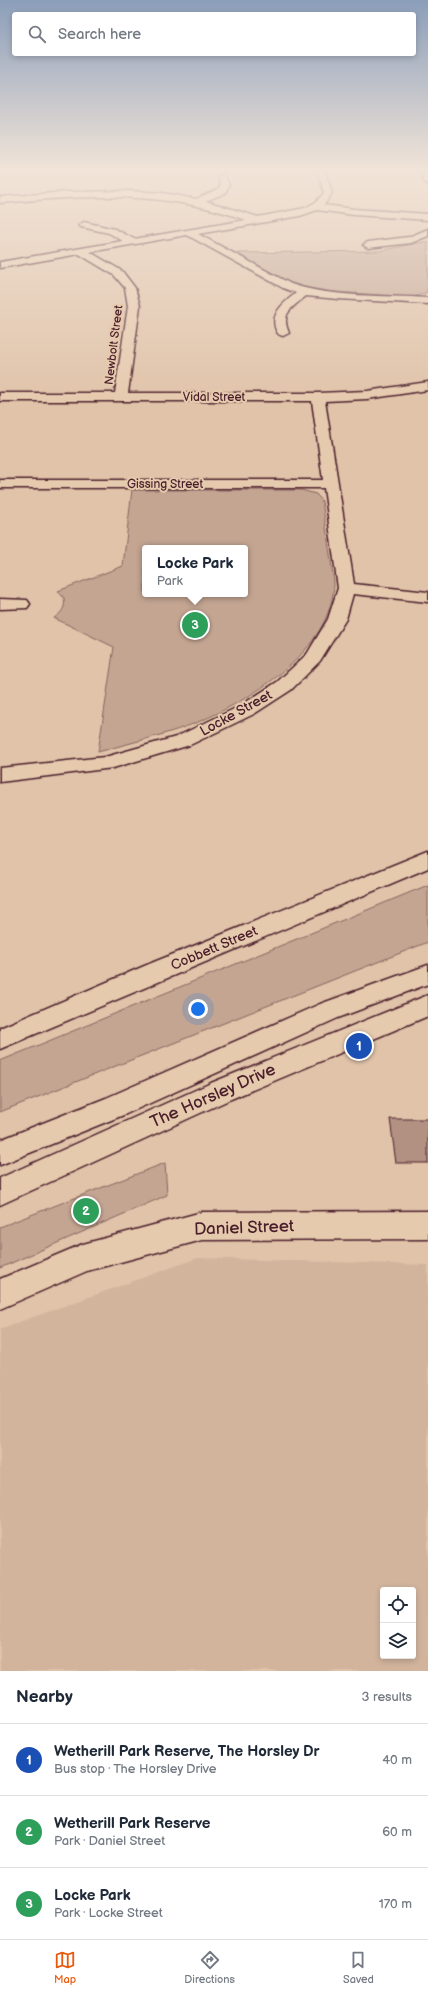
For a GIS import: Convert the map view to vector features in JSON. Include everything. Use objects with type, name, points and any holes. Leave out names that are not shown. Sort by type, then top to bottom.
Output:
[{"type":"street","points":[[0,265],[97,248]]},
{"type":"street","points":[[217,248],[287,286],[304,292],[338,296],[428,301]]},
{"type":"street","name":"Newbolt Street","points":[[80,251],[118,273],[130,288],[134,306],[121,397]]},
{"type":"street","points":[[283,333],[279,323],[282,314],[294,300],[304,292]]},
{"type":"street","name":"Vidal Street","points":[[0,397],[318,397],[367,395],[428,386]]},
{"type":"street","name":"Locke Street","points":[[0,775],[106,763],[183,741],[247,710],[284,686],[314,657],[337,619],[346,588],[318,397]]},
{"type":"street","name":"Gissing Street","points":[[0,484],[330,484]]},
{"type":"street","points":[[346,588],[428,597]]},
{"type":"street","points":[[0,604],[20,604]]},
{"type":"street","name":"Cobbett Street","points":[[0,1039],[158,971],[428,859]]},
{"type":"street","name":"The Horsley Drive","points":[[0,1153],[116,1106],[329,1011],[428,974]]},
{"type":"street","name":"The Horsley Drive","points":[[0,1192],[221,1091],[428,1005]]},
{"type":"street","name":"Daniel Street","points":[[0,1294],[83,1258],[202,1226],[428,1225]]},
{"type":"shaded area","points":[[394,248],[428,248],[428,288],[426,293],[413,297],[322,291],[289,282],[236,253],[379,251]]},
{"type":"shaded area","points":[[132,490],[301,490],[316,494],[322,501],[334,585],[329,609],[319,631],[305,650],[287,668],[267,684],[224,710],[203,720],[165,734],[98,752],[114,647],[54,618],[64,607],[64,598],[58,591],[123,566]]},
{"type":"shaded area","points":[[428,885],[428,942],[0,1112],[0,1061]]},
{"type":"shaded area","points":[[165,1163],[167,1195],[0,1268],[0,1227]]},
{"type":"shaded area","points":[[198,1258],[428,1265],[428,1671],[0,1671],[0,1329]]},
{"type":"building","points":[[390,1119],[428,1119],[428,1163],[396,1163]]},
{"type":"place","name":"Locke Park","points":[[195,625]]},
{"type":"place","name":"Wetherill Park Reserve, The Horsley Dr","points":[[359,1046]]},
{"type":"place","name":"Wetherill Park Reserve","points":[[86,1211]]}]
